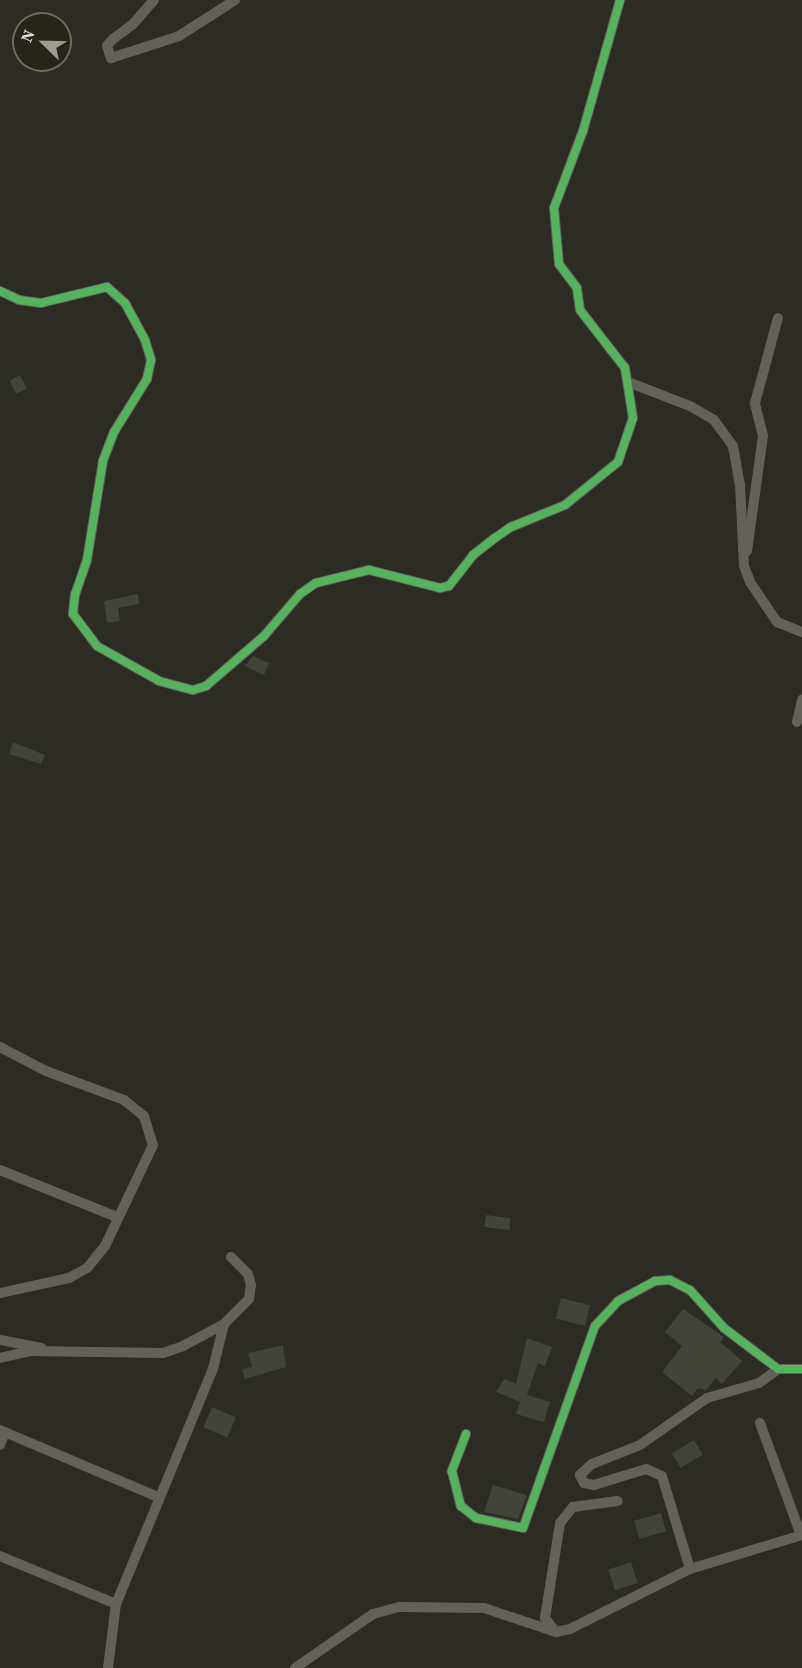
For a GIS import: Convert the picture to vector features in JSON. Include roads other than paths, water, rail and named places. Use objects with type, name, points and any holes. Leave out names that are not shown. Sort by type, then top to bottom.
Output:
[{"type":"street","points":[[154,0],[133,24],[107,46],[111,58],[179,36],[235,0]]},
{"type":"street","points":[[0,291],[19,300],[41,303],[107,287],[125,303],[145,340],[151,360],[147,379],[114,432],[103,461],[87,560],[73,614],[97,646],[179,689],[206,686],[264,636],[300,594],[316,583],[369,570],[440,588],[455,582],[473,555],[495,538],[511,527],[565,505],[618,462],[633,418],[625,368],[608,351],[592,322],[580,310],[577,288],[559,264],[554,208],[583,131],[621,0]]},
{"type":"street","points":[[744,566],[762,453],[763,436],[755,403],[778,318]]},
{"type":"street","points":[[628,381],[690,406],[714,420],[733,446],[740,484],[744,566],[750,582],[777,622],[802,632]]},
{"type":"street","points":[[797,722],[802,700]]},
{"type":"street","points":[[0,1047],[46,1071],[124,1100],[144,1116],[153,1145],[105,1246],[87,1268],[69,1278],[0,1293]]},
{"type":"street","points":[[0,1170],[117,1217]]},
{"type":"street","points":[[0,1358],[8,1354],[51,1351],[163,1353],[224,1324],[249,1299],[251,1286],[248,1274],[231,1257]]},
{"type":"street","points":[[466,1434],[452,1471],[461,1506],[476,1518],[523,1528],[595,1326],[605,1311],[618,1301],[655,1281],[670,1280],[690,1290],[724,1328],[778,1369]]},
{"type":"street","points":[[108,1668],[116,1604],[158,1497],[213,1369],[224,1324]]},
{"type":"street","points":[[0,1340],[51,1351]]},
{"type":"street","points":[[690,1569],[662,1476],[646,1469],[594,1485],[584,1483],[580,1475],[592,1464],[640,1445],[707,1398],[759,1383],[778,1369],[802,1369]]},
{"type":"street","points":[[295,1668],[373,1614],[400,1607],[484,1608],[556,1632],[570,1629],[690,1569],[801,1535],[760,1423]]},
{"type":"street","points":[[0,1445],[3,1431],[158,1497]]},
{"type":"street","points":[[556,1632],[544,1618],[560,1523],[573,1507],[618,1501]]},
{"type":"street","points":[[0,1556],[116,1604]]}]
